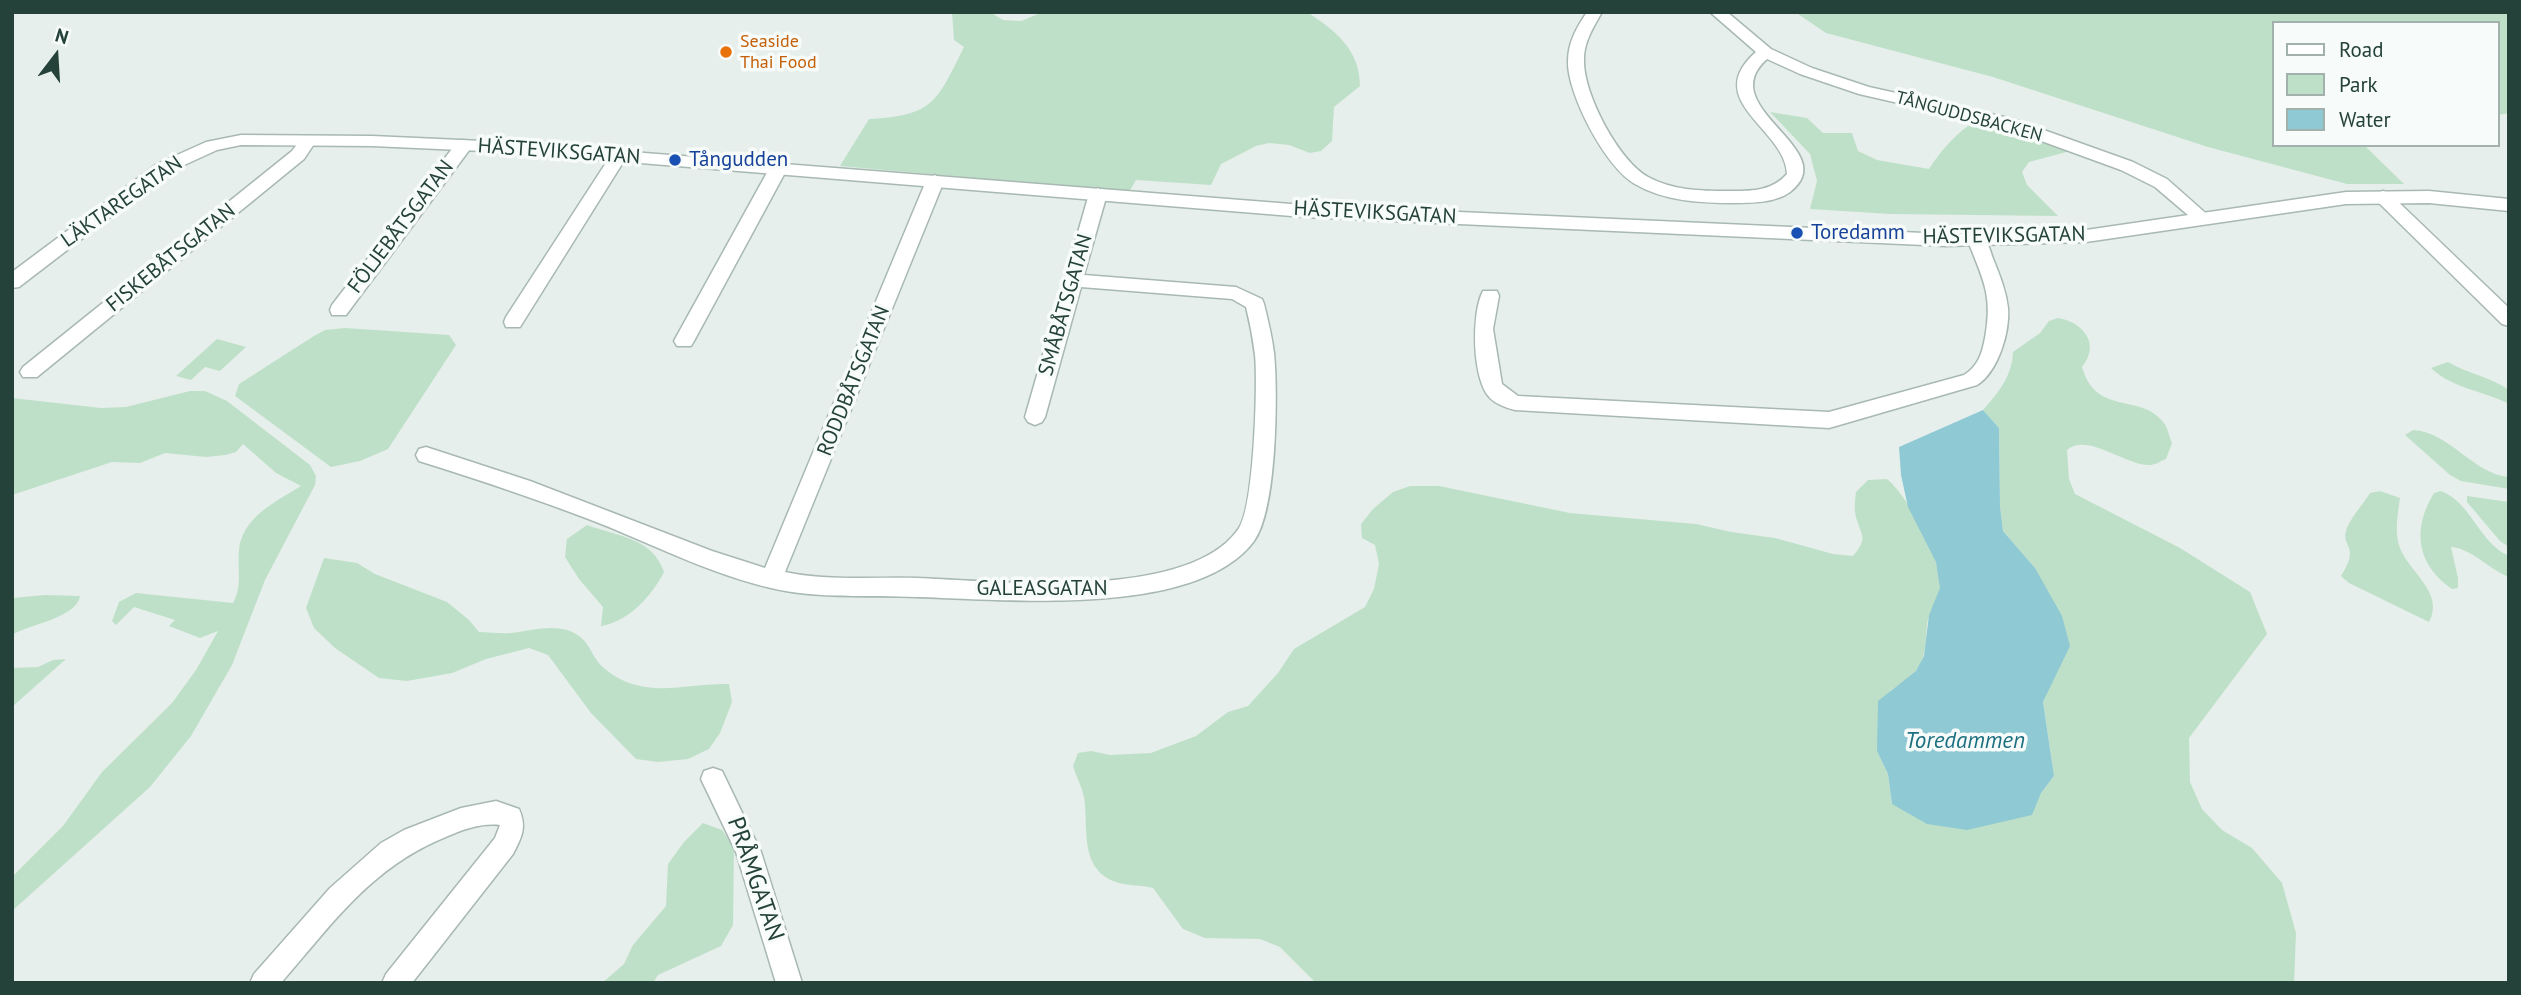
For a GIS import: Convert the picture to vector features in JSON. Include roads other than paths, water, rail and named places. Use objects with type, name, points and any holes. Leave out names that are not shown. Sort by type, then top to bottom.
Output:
[{"type":"street","points":[[1595,12],[1577,40],[1576,73],[1583,98],[1624,168],[1640,180],[1667,191],[1704,197],[1740,197],[1782,190],[1793,182],[1797,169],[1794,155],[1752,110],[1743,85],[1747,70],[1765,52]]},
{"type":"street","name":"TÅNGUDDSBACKEN","points":[[1717,12],[1765,52],[1838,83],[2007,123],[2127,166],[2161,183],[2201,217]]},
{"type":"street","name":"HÄSTEVIKSGATAN","points":[[241,140],[464,145],[1304,211],[1977,241],[2086,236],[2201,217],[2346,198],[2443,198],[2509,205]]},
{"type":"street","name":"LÄKTAREGATAN","points":[[12,282],[163,168],[193,152],[241,140]]},
{"type":"street","name":"FISKEBÅTSGATAN","points":[[30,372],[298,155],[308,141]]},
{"type":"street","name":"FÖLJEBÅTSGATAN","points":[[339,310],[464,145]]},
{"type":"street","points":[[513,322],[619,156]]},
{"type":"street","points":[[684,341],[778,169]]},
{"type":"street","name":"RODDBÅTSGATAN","points":[[771,579],[935,181]]},
{"type":"street","name":"SMÅBÅTSGATAN","points":[[1035,417],[1098,194]]},
{"type":"street","points":[[2383,197],[2509,319]]},
{"type":"street","points":[[1490,296],[1484,308],[1484,327],[1492,386],[1498,394],[1515,403],[1829,420],[1912,398],[1980,374],[1991,355],[1999,312],[1995,287],[1977,241]]},
{"type":"street","name":"GALEASGATAN","points":[[426,455],[555,497],[713,561],[793,583],[1103,590],[1129,588],[1181,576],[1206,564],[1239,542],[1254,521],[1259,493],[1265,360],[1255,304],[1236,293],[1072,280]]},
{"type":"street","name":"PRÅMGATAN","points":[[713,779],[732,810],[748,847],[789,983]]},
{"type":"street","points":[[263,983],[350,887],[390,852],[411,839],[463,818],[492,811],[510,817],[512,831],[504,846],[396,983]]},
{"type":"water","name":"Toredammen","points":[[1983,410],[1999,428],[2003,531],[2035,568],[2062,616],[2070,646],[2043,702],[2054,776],[2041,793],[2032,815],[1967,830],[1927,824],[1892,804],[1888,774],[1877,751],[1878,701],[1916,671],[1924,656],[1929,615],[1940,588],[1936,562],[1908,507],[1901,475],[1899,447]]},
{"type":"place","name":"Seaside Thai Food","points":[[726,52]]},
{"type":"place","name":"Tångudden","points":[[675,160]]},
{"type":"place","name":"Toredamm","points":[[1797,233]]}]
